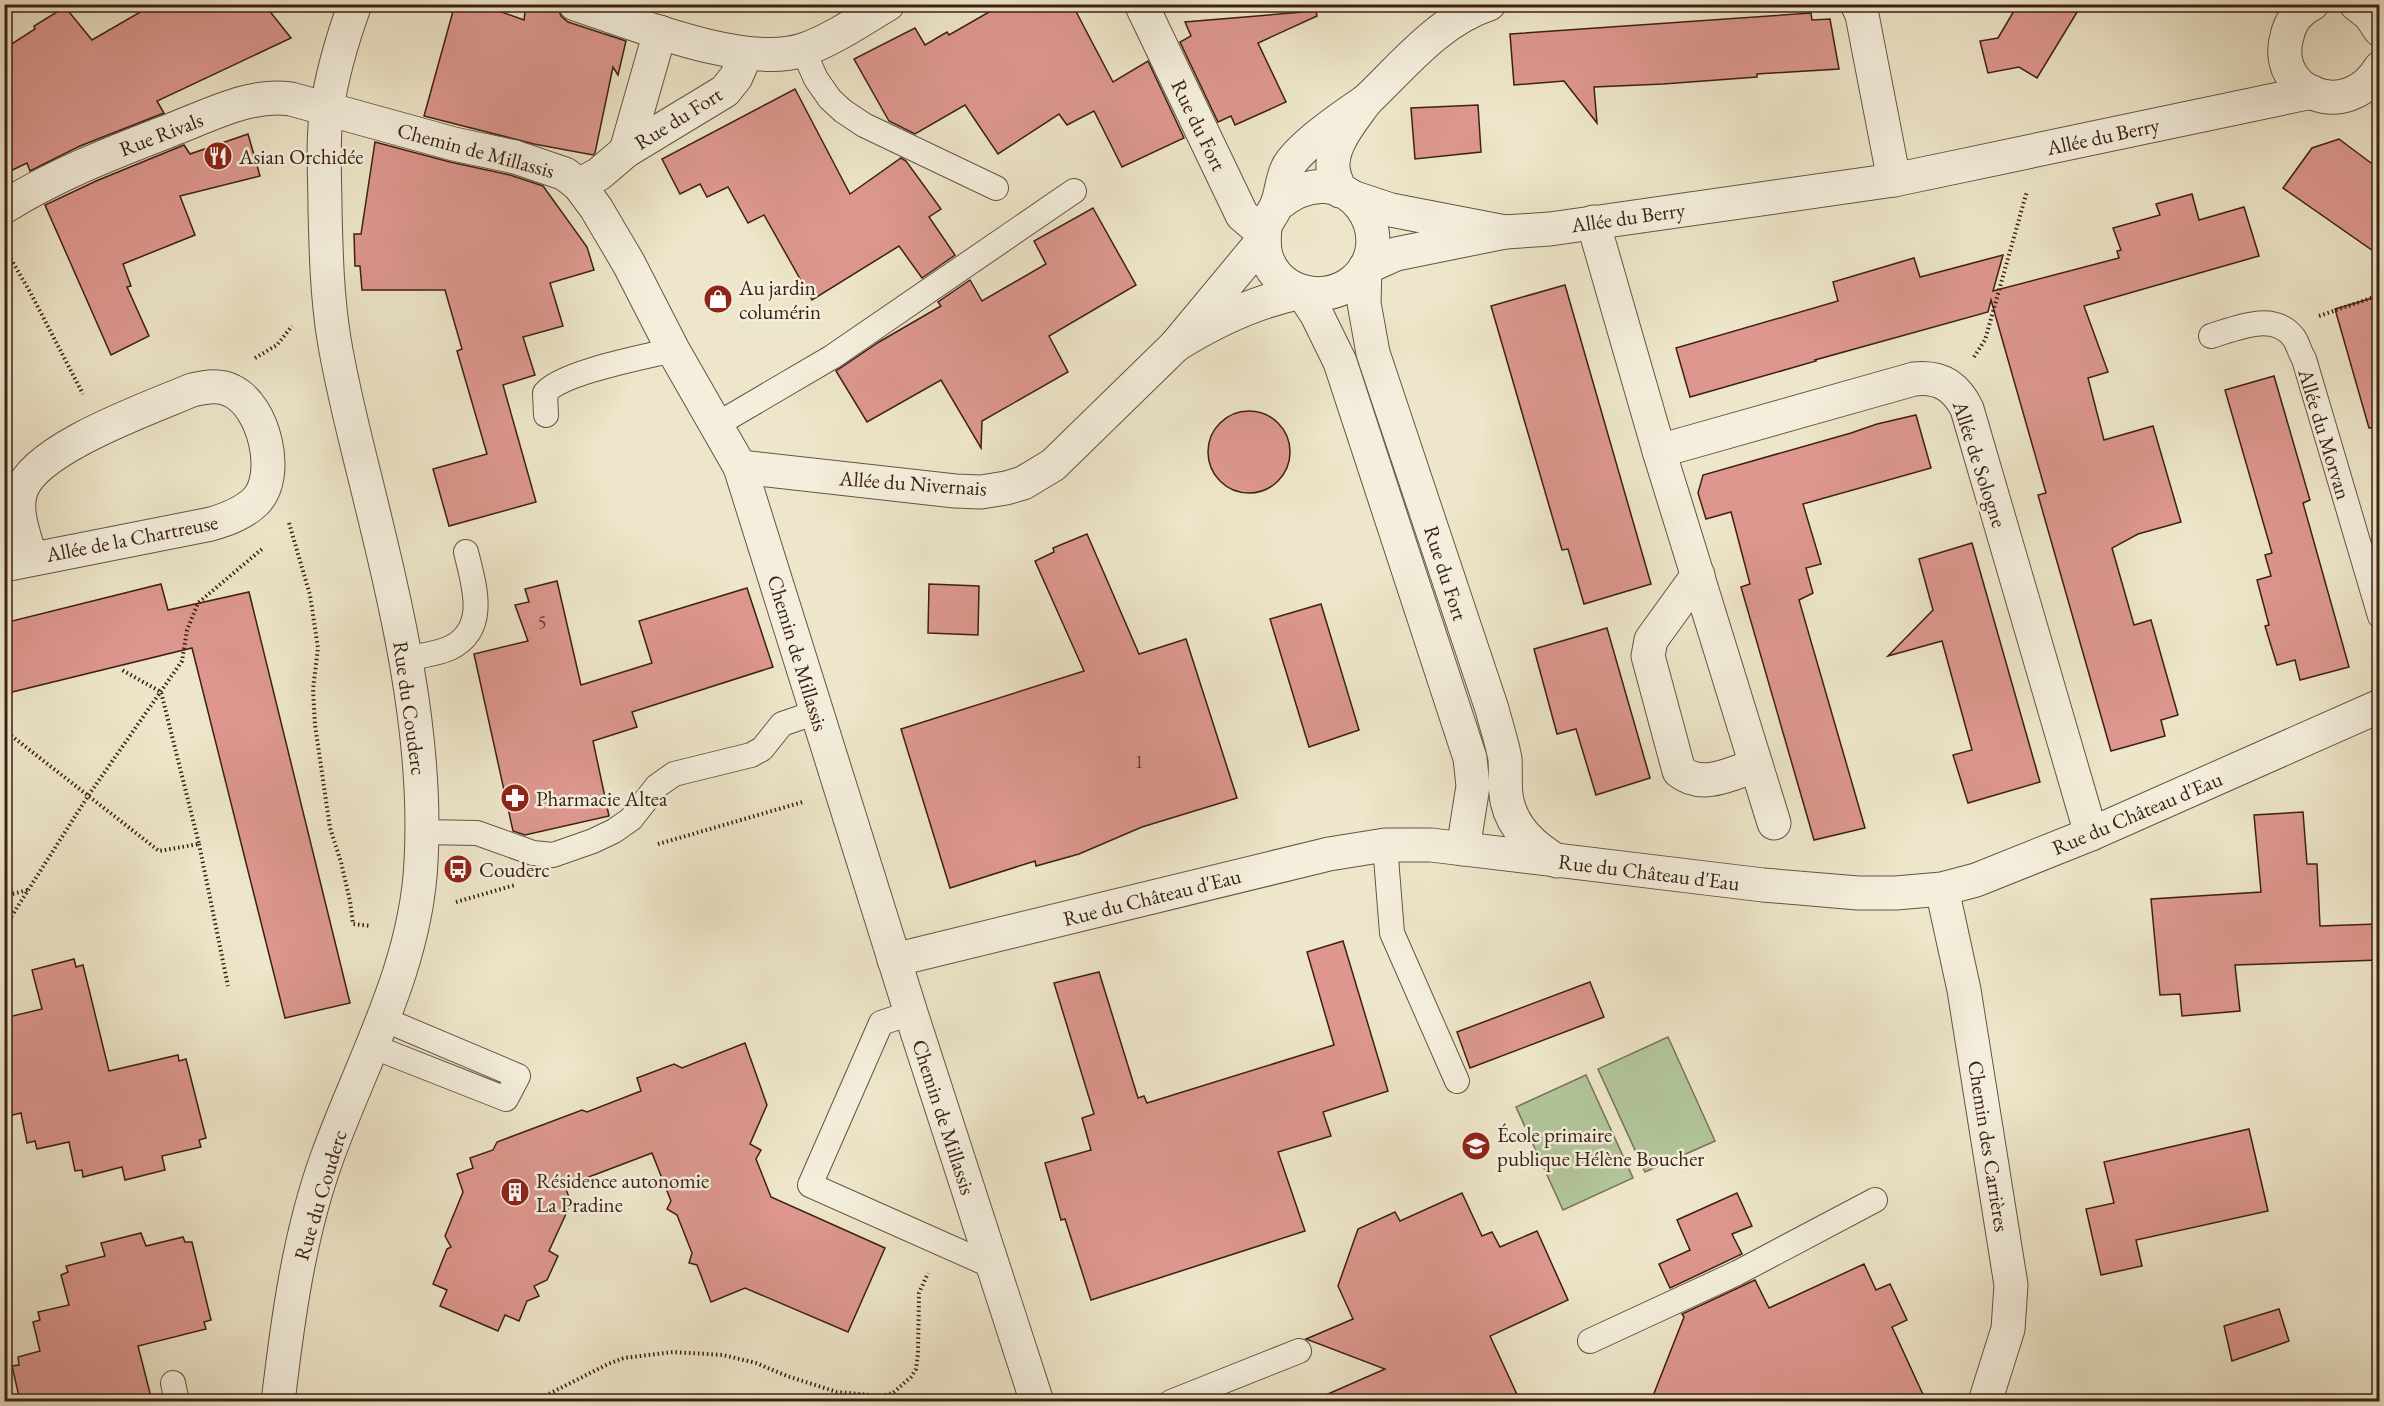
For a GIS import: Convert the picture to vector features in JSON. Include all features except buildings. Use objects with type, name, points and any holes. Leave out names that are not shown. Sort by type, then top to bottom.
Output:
[{"type":"street","name":"Rue du Couderc","points":[[278,1401],[286,1330],[308,1222],[328,1156],[378,1033],[413,929],[421,865],[419,757],[414,710],[334,337],[328,282],[325,188],[326,110],[355,4]]},
{"type":"street","points":[[575,4],[660,32],[746,54],[783,54],[803,50],[888,4]]},
{"type":"street","name":"Rue du Fort","points":[[1141,4],[1242,216],[1256,227],[1264,239]]},
{"type":"street","points":[[1366,101],[1337,147],[1333,163],[1334,175],[1346,194],[1368,217],[1372,229],[1372,249],[1365,268],[1352,283],[1334,292],[1318,295],[1302,292],[1288,285],[1276,274],[1269,264],[1264,239],[1265,227],[1277,206],[1289,166],[1314,140],[1366,101],[1438,32],[1460,17],[1489,4]]},
{"type":"street","points":[[1857,4],[1862,15],[1894,180]]},
{"type":"street","points":[[2312,4],[2296,16],[2285,42],[2288,69],[2296,81],[2312,92]]},
{"type":"street","points":[[2356,4],[2370,15],[2379,30]]},
{"type":"street","name":"Rue du Fort","points":[[626,151],[660,32]]},
{"type":"street","name":"Rue du Fort","points":[[579,185],[599,174],[626,151],[725,91],[736,77],[746,54]]},
{"type":"street","name":"Allée du Berry","points":[[1365,268],[1396,254],[1505,232],[1550,229],[1894,180],[2312,92],[2334,98],[2349,96],[2372,80],[2379,68]]},
{"type":"street","name":"Rue Rivals","points":[[4,207],[72,170],[237,105],[270,97],[282,97],[326,110]]},
{"type":"street","name":"Chemin de Millassis","points":[[326,110],[453,144],[524,160],[565,174],[579,185],[629,264],[673,350],[740,467],[894,960],[1037,1401]]},
{"type":"street","points":[[1277,206],[1291,194],[1303,188],[1328,186],[1346,194]]},
{"type":"street","name":"Allée du Berry","points":[[1346,194],[1391,210],[1505,232]]},
{"type":"street","points":[[1593,222],[1659,451],[1774,823]]},
{"type":"street","name":"Allée du Nivernais","points":[[740,467],[955,491],[981,492],[1023,483],[1053,465],[1176,345],[1264,239]]},
{"type":"street","name":"Rue du Fort","points":[[1365,268],[1364,303],[1373,354],[1492,709],[1504,759],[1507,801],[1516,825],[1523,835],[1539,850],[1557,861]]},
{"type":"street","name":"Rue du Fort","points":[[1302,292],[1317,315],[1340,362],[1470,758],[1473,786],[1462,849]]},
{"type":"street","name":"Allée du Nivernais","points":[[1176,345],[1227,316],[1260,302],[1302,292]]},
{"type":"street","name":"Allée de Sologne","points":[[1659,451],[1914,379],[1935,379],[1953,387],[1961,396],[1967,409],[2091,834]]},
{"type":"street","name":"Allée de la Chartreuse","points":[[215,386],[234,391],[250,405],[259,422],[268,458],[266,486],[257,500],[230,518],[211,524],[18,562],[22,525],[19,503],[21,490],[37,466],[53,454],[90,435],[192,390],[204,387],[215,386]]},
{"type":"street","points":[[1698,575],[1651,640],[1648,656],[1679,771],[1696,781],[1714,780],[1756,765]]},
{"type":"street","name":"Rue du Château d'Eau","points":[[894,960],[1329,854],[1385,844],[1462,849],[1763,885],[1858,893],[1896,893],[1942,889],[1976,880],[2091,834],[2379,706]]},
{"type":"street","name":"Chemin des Carrières","points":[[1942,889],[1964,990],[2010,1286],[2008,1329],[1985,1401]]},
{"type":"lane","points":[[803,50],[816,78],[830,99],[843,111],[864,124],[996,188]]},
{"type":"lane","points":[[716,424],[832,357],[1074,190]]},
{"type":"lane","points":[[2211,336],[2252,324],[2269,324],[2285,328]]},
{"type":"lane","name":"Allée du Morvan","points":[[2285,328],[2294,339],[2304,359],[2379,616]]},
{"type":"lane","points":[[546,415],[545,393],[550,387],[610,365],[673,350]]},
{"type":"lane","points":[[404,659],[448,649],[458,643],[473,625],[477,596],[466,552]]},
{"type":"lane","points":[[422,832],[477,833],[533,853],[553,855],[614,831],[631,819],[657,786],[674,774],[751,755],[762,749],[782,724],[816,712]]},
{"type":"lane","points":[[1385,844],[1392,933],[1457,1081]]},
{"type":"lane","points":[[911,1013],[881,1023],[810,1185],[992,1266]]},
{"type":"lane","points":[[378,1033],[518,1076],[506,1099],[378,1033]]},
{"type":"lane","points":[[1590,1341],[1737,1273],[1875,1200]]},
{"type":"lane","points":[[1171,1401],[1299,1351]]},
{"type":"path","points":[[1953,387],[1985,340],[2028,188],[2021,154]]},
{"type":"path","points":[[4,247],[9,252],[75,378]]},
{"type":"path","points":[[204,387],[277,345],[328,282]]},
{"type":"path","points":[[2285,328],[2379,295]]},
{"type":"path","points":[[286,514],[310,595],[317,637],[318,648],[313,689],[315,725],[330,828],[341,862],[353,924],[413,929]]},
{"type":"path","points":[[281,532],[290,525]]},
{"type":"path","points":[[4,928],[88,796],[182,660],[187,630],[198,603],[265,546]]},
{"type":"path","points":[[122,670],[161,692],[199,844],[228,987]]},
{"type":"path","points":[[4,730],[159,851],[199,844]]},
{"type":"path","points":[[4,896],[29,890]]},
{"type":"path","points":[[533,1401],[616,1361],[673,1352],[723,1355],[756,1363],[837,1392],[882,1396],[893,1393],[911,1377],[916,1369],[919,1293],[942,1244]]},
{"type":"green space","points":[[1668,1037],[1715,1141],[1645,1172],[1598,1069]]},
{"type":"green space","points":[[1586,1075],[1633,1178],[1563,1210],[1516,1107]]},
{"type":"place","name":"Asian Orchidée","points":[[218,156]]},
{"type":"place","name":"Au jardin columérin","points":[[718,299]]},
{"type":"place","name":"Pharmacie Altea","points":[[515,798]]},
{"type":"place","name":"Couderc","points":[[458,869]]},
{"type":"place","name":"École primaire publique Hélène Boucher","points":[[1476,1146]]},
{"type":"place","name":"Résidence autonomie La Pradine","points":[[515,1192]]}]
